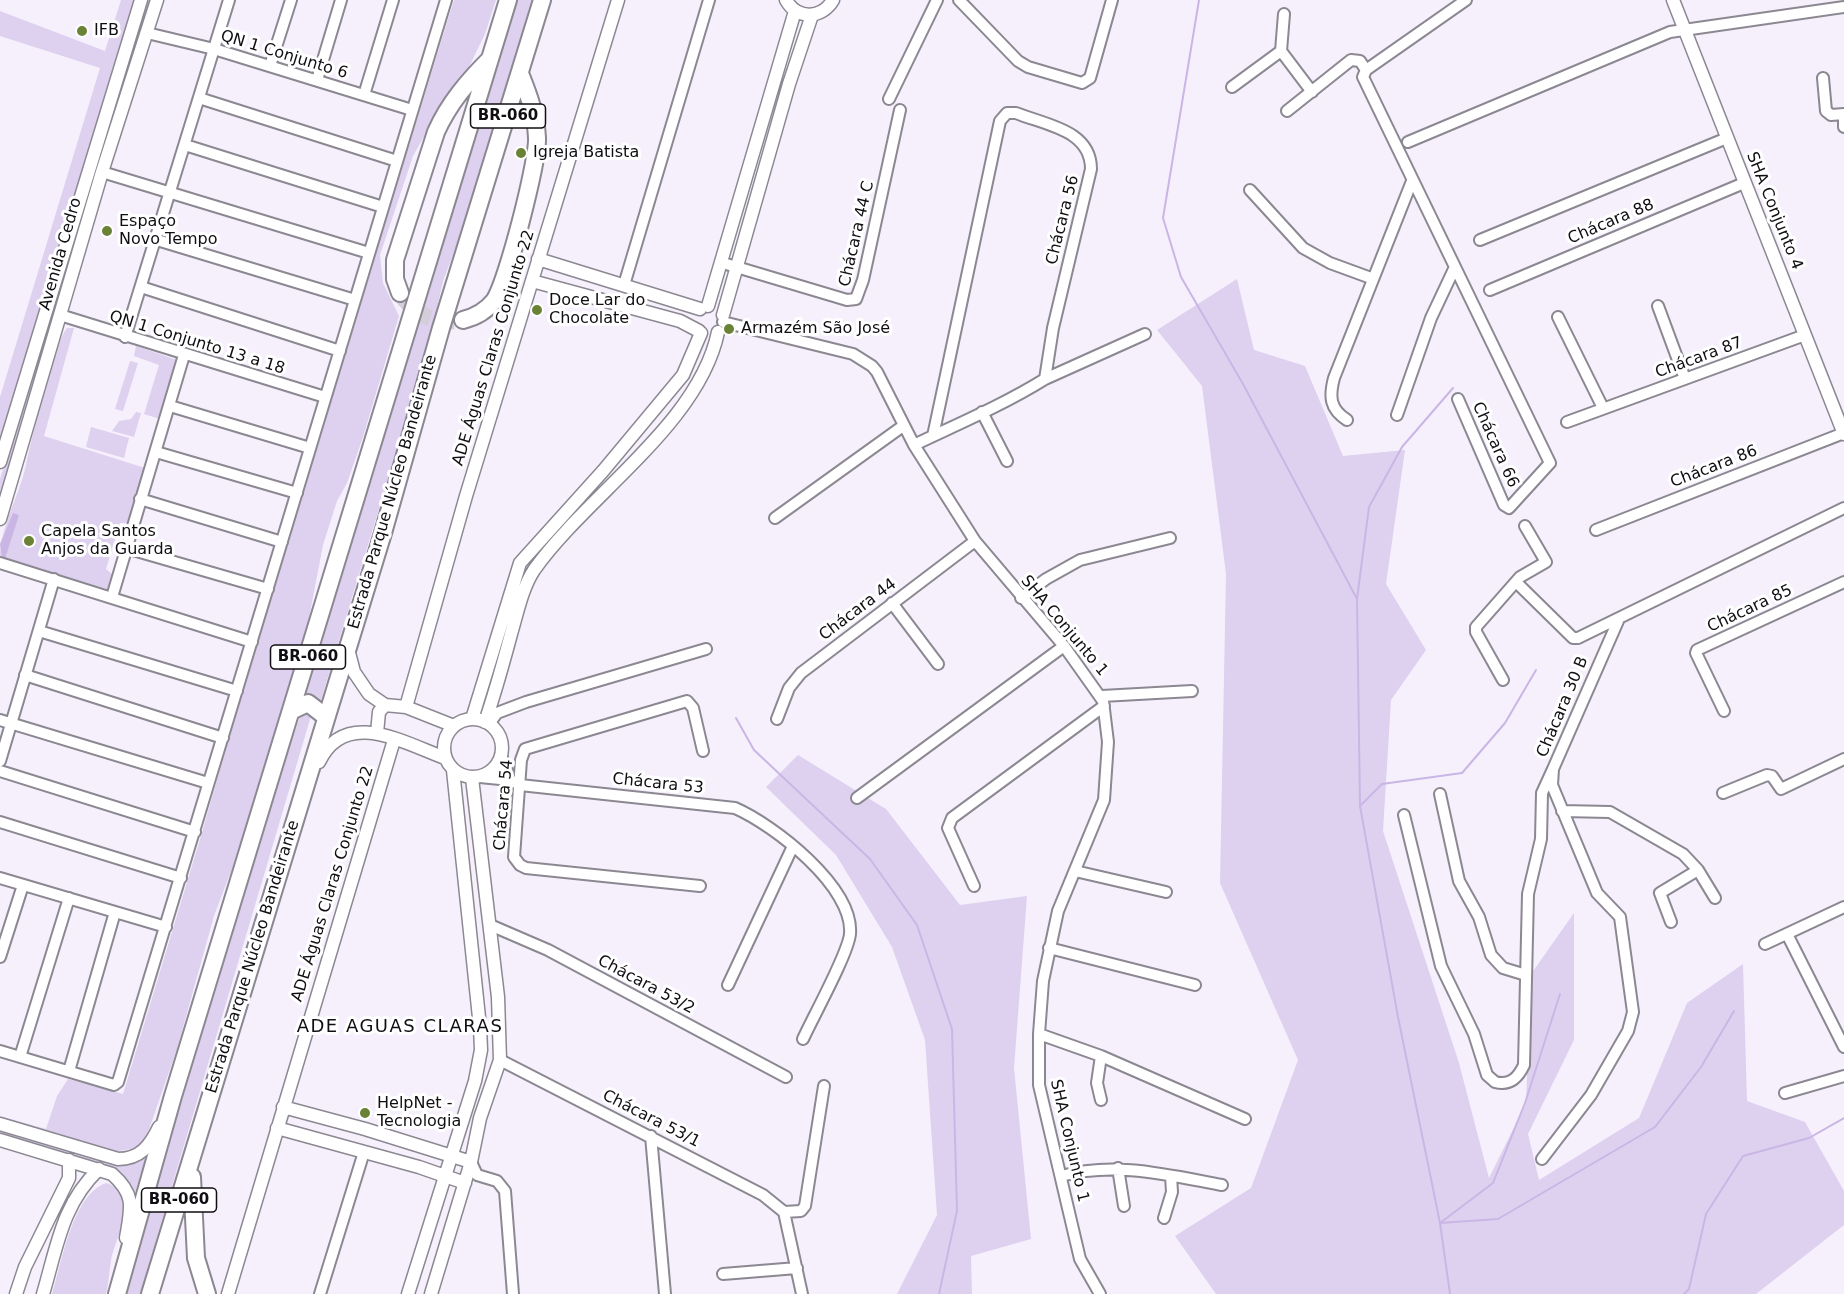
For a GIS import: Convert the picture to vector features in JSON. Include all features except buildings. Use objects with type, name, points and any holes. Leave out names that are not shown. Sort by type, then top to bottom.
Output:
[{"type":"highway","points":[[502,0],[502,20]]},
{"type":"highway","name":"Estrada Parque Núcleo Bandeirante","points":[[119,1288],[173,1096],[508,0]]},
{"type":"highway","name":"Estrada Parque Núcleo Bandeirante","points":[[150,1294],[348,648],[441,328],[521,76],[542,0]]},
{"type":"highway","points":[[534,30],[553,0]]},
{"type":"highway","points":[[400,293],[394,272],[396,255],[436,132],[445,113],[468,80],[491,58]]},
{"type":"highway","points":[[463,320],[484,310],[499,292],[529,189],[537,141],[532,103],[521,76]]},
{"type":"highway","points":[[291,711],[308,703],[326,717]]},
{"type":"highway","points":[[191,1163],[196,1258],[207,1294]]},
{"type":"street","name":"Avenida Cedro","points":[[0,462],[141,0]]},
{"type":"street","name":"Avenida Cedro","points":[[0,519],[102,172],[157,0]]},
{"type":"street","points":[[125,337],[157,240],[229,0]]},
{"type":"street","points":[[270,66],[291,0]]},
{"type":"street","points":[[317,81],[341,0]]},
{"type":"street","points":[[364,95],[393,0]]},
{"type":"street","points":[[0,1051],[114,1085],[118,1082],[446,0]]},
{"type":"street","name":"ADE Águas Claras Conjunto 22","points":[[406,707],[464,504],[618,0]]},
{"type":"street","points":[[624,285],[709,0]]},
{"type":"street","points":[[786,0],[795,11],[812,15],[827,8],[833,0]]},
{"type":"street","points":[[889,99],[937,0]]},
{"type":"street","points":[[959,0],[1018,61],[1028,67],[1082,84],[1090,78],[1112,1]]},
{"type":"street","points":[[1397,415],[1431,318],[1455,267],[1363,77],[1366,70],[1466,0]]},
{"type":"street","name":"SHA Conjunto 4","points":[[1673,0],[1844,434]]},
{"type":"street","points":[[1408,142],[1684,28],[1844,7]]},
{"type":"street","points":[[472,719],[520,563],[603,471],[683,375],[700,332],[695,322],[704,308],[723,263],[795,11]]},
{"type":"street","points":[[1284,14],[1281,51],[1312,92]]},
{"type":"street","points":[[487,723],[532,573],[567,530],[615,484],[686,401],[705,373],[713,356],[789,84],[812,15]]},
{"type":"street","name":"QN 1 Conjunto 6","points":[[147,33],[214,49],[412,110]]},
{"type":"street","points":[[1232,87],[1281,51]]},
{"type":"street","points":[[1287,111],[1351,60],[1360,61],[1366,70]]},
{"type":"street","points":[[774,78],[789,84]]},
{"type":"street","points":[[1823,78],[1826,111],[1832,115],[1844,114],[1844,127]]},
{"type":"street","points":[[198,98],[397,161]]},
{"type":"street","name":"Chácara 44 C","points":[[723,263],[847,300],[856,298],[863,280],[900,110]]},
{"type":"street","name":"Chácara 56","points":[[933,436],[1000,121],[1011,112],[1080,138],[1091,156],[1091,168],[1053,328],[1045,379]]},
{"type":"street","points":[[1480,240],[1727,138]]},
{"type":"street","points":[[185,145],[383,207]]},
{"type":"street","points":[[102,172],[369,253]]},
{"type":"street","points":[[1347,420],[1336,413],[1330,393],[1371,278],[1412,181]]},
{"type":"street","name":"Chácara 88","points":[[1490,290],[1744,183]]},
{"type":"street","points":[[1250,190],[1303,248],[1330,263],[1371,278]]},
{"type":"street","points":[[732,228],[747,232]]},
{"type":"street","points":[[69,233],[76,242],[83,238]]},
{"type":"street","points":[[157,240],[355,300]]},
{"type":"street","points":[[63,252],[67,250],[74,254],[76,260]]},
{"type":"street","points":[[538,259],[687,305],[717,308],[721,323]]},
{"type":"street","name":"Chácara 66","points":[[1455,267],[1549,461],[1549,467],[1510,507],[1506,507],[1458,399]]},
{"type":"street","points":[[557,287],[551,278],[551,273],[558,268],[564,268]]},
{"type":"street","points":[[532,281],[680,321],[710,335],[721,323]]},
{"type":"street","points":[[141,287],[340,351]]},
{"type":"street","points":[[680,321],[687,313],[687,305]]},
{"type":"street","points":[[1658,306],[1685,380]]},
{"type":"street","name":"QN 1 Conjunto 13 a 18","points":[[60,315],[184,356],[325,397]]},
{"type":"street","points":[[1558,317],[1603,408]]},
{"type":"street","name":"SHA Conjunto 1","points":[[721,323],[853,354],[866,361],[877,372],[914,445],[975,540],[1021,598],[1064,646],[1103,701],[1108,742],[1104,800],[1058,911],[1043,981],[1039,1034],[1039,1085],[1080,1259],[1098,1294]]},
{"type":"street","points":[[914,445],[1045,379],[1145,334]]},
{"type":"street","name":"Chácara 87","points":[[1567,422],[1805,335]]},
{"type":"street","points":[[112,597],[184,356]]},
{"type":"street","points":[[170,406],[310,448]]},
{"type":"street","points":[[982,412],[1007,461]]},
{"type":"street","points":[[775,518],[903,426]]},
{"type":"street","name":"Chácara 86","points":[[1596,530],[1844,434]]},
{"type":"street","points":[[156,452],[297,493]]},
{"type":"street","points":[[141,499],[282,542]]},
{"type":"street","points":[[1516,582],[1575,639],[1618,621],[1844,508]]},
{"type":"street","points":[[1503,680],[1476,632],[1476,627],[1516,582],[1546,562],[1526,526]]},
{"type":"street","points":[[1021,598],[1046,579],[1080,561],[1170,538]]},
{"type":"street","name":"Chácara 44","points":[[777,719],[794,680],[975,540]]},
{"type":"street","points":[[126,548],[268,589]]},
{"type":"street","points":[[0,563],[252,642]]},
{"type":"street","points":[[520,563],[532,573]]},
{"type":"street","points":[[0,761],[54,579]]},
{"type":"street","name":"Chácara 85","points":[[1724,711],[1696,653],[1697,650],[1844,582]]},
{"type":"street","points":[[892,603],[938,664]]},
{"type":"street","name":"Chácara 30 B","points":[[1542,1159],[1591,1095],[1628,1031],[1633,1012],[1620,916],[1597,892],[1552,785],[1553,769],[1618,621]]},
{"type":"street","points":[[39,631],[237,691]]},
{"type":"street","points":[[857,798],[1064,646]]},
{"type":"street","points":[[348,648],[354,672],[361,686],[385,705],[406,707],[454,726]]},
{"type":"street","points":[[487,723],[497,714],[526,702],[706,649]]},
{"type":"street","points":[[26,675],[223,738]]},
{"type":"street","points":[[974,886],[948,828],[951,818],[1103,701],[1192,691]]},
{"type":"street","name":"Chácara 54","points":[[700,886],[526,868],[520,865],[514,857],[515,783],[525,749],[687,701],[693,708],[703,751]]},
{"type":"street","points":[[377,733],[379,712],[385,705]]},
{"type":"street","points":[[408,1294],[475,1081],[481,1050],[453,770],[445,758],[443,746],[454,726],[472,719],[487,723],[500,738],[501,755],[515,783]]},
{"type":"street","points":[[0,720],[208,783]]},
{"type":"street","points":[[300,803],[326,748],[349,733],[377,733],[445,758]]},
{"type":"street","name":"ADE Águas Claras Conjunto 22","points":[[228,1294],[394,740]]},
{"type":"street","points":[[453,770],[476,777],[497,765],[501,755]]},
{"type":"street","points":[[1723,793],[1767,775],[1772,776],[1781,789],[1844,759]]},
{"type":"street","points":[[1404,815],[1441,966],[1474,1034],[1487,1075],[1502,1084],[1512,1082],[1519,1076],[1524,1065],[1529,885],[1541,839],[1542,793],[1545,781],[1553,769]]},
{"type":"street","points":[[0,771],[195,832]]},
{"type":"street","points":[[431,1294],[471,1162],[480,1118],[500,1060],[498,997],[476,777]]},
{"type":"street","name":"Chácara 53","points":[[476,777],[735,808],[756,818],[793,846],[841,897],[850,935],[803,1039]]},
{"type":"street","points":[[1440,794],[1459,881],[1479,917],[1491,955],[1503,968],[1526,975]]},
{"type":"street","points":[[1562,811],[1610,812],[1683,854],[1698,870],[1715,898]]},
{"type":"street","points":[[0,822],[181,878]]},
{"type":"street","points":[[728,985],[793,846]]},
{"type":"street","points":[[1671,922],[1660,893],[1698,870]]},
{"type":"street","points":[[1075,872],[1166,892]]},
{"type":"street","points":[[0,878],[166,927]]},
{"type":"street","points":[[0,957],[23,885]]},
{"type":"street","points":[[20,1057],[69,898]]},
{"type":"street","points":[[1765,944],[1844,907]]},
{"type":"street","points":[[69,1071],[115,912]]},
{"type":"street","name":"Chácara 53/2","points":[[490,925],[548,950],[786,1077]]},
{"type":"street","points":[[1787,934],[1844,1047]]},
{"type":"street","points":[[1049,948],[1195,985]]},
{"type":"street","points":[[1039,1034],[1101,1056],[1245,1119]]},
{"type":"street","points":[[1101,1056],[1097,1083],[1101,1100]]},
{"type":"street","name":"Chácara 53/1","points":[[500,1060],[763,1195],[784,1212]]},
{"type":"street","points":[[1785,1093],[1844,1076]]},
{"type":"street","points":[[475,1081],[480,1079],[492,1086]]},
{"type":"street","points":[[802,1294],[784,1212],[801,1211],[805,1206],[824,1086]]},
{"type":"street","points":[[0,1124],[106,1157],[128,1159],[142,1153],[149,1146],[173,1096]]},
{"type":"street","points":[[283,1107],[365,1129],[471,1162],[477,1175],[497,1181],[505,1191],[513,1294]]},
{"type":"street","points":[[293,1133],[295,1122],[302,1113]]},
{"type":"street","points":[[277,1128],[419,1167],[444,1178],[465,1183],[477,1175]]},
{"type":"street","points":[[651,1136],[665,1294]]},
{"type":"street","points":[[0,1140],[99,1169],[112,1174],[123,1184],[130,1202],[119,1288]]},
{"type":"street","points":[[419,1167],[428,1163],[430,1157],[426,1148]]},
{"type":"street","points":[[320,1294],[364,1152]]},
{"type":"street","points":[[16,1294],[24,1267],[69,1178],[69,1160]]},
{"type":"street","points":[[1061,1176],[1083,1170],[1118,1168],[1222,1185]]},
{"type":"street","points":[[1118,1168],[1124,1206]]},
{"type":"street","points":[[43,1294],[68,1209],[84,1184],[99,1169]]},
{"type":"street","points":[[1164,1218],[1172,1192],[1171,1176]]},
{"type":"street","points":[[56,1201],[68,1209]]},
{"type":"street","points":[[421,1251],[427,1258],[440,1263]]},
{"type":"street","points":[[723,1274],[797,1268]]},
{"type":"shaded area","points":[[121,0],[136,0],[0,442],[0,397],[100,68],[0,36],[0,11],[105,51]]},
{"type":"shaded area","points":[[144,0],[150,0],[82,224],[78,235],[75,235]]},
{"type":"shaded area","points":[[454,0],[496,0],[485,34],[468,69],[443,103],[413,156],[380,255],[383,283],[399,316],[363,437],[347,483],[337,501],[323,545],[305,639],[233,866],[214,916],[177,1049],[145,1141],[137,1148],[113,1152],[0,1120],[0,1116],[46,1129],[57,1096],[68,1079],[123,1094],[201,836],[275,577]]},
{"type":"shaded area","points":[[510,0],[537,0],[514,61],[468,215],[443,281],[429,344],[320,703],[312,697],[302,697],[410,339],[431,288],[451,198]]},
{"type":"shaded area","points":[[70,257],[71,260],[0,497],[0,479],[67,258]]},
{"type":"shaded area","points":[[1237,279],[1254,350],[1305,366],[1343,456],[1405,450],[1386,584],[1426,650],[1391,700],[1383,831],[1459,1063],[1489,1178],[1526,1103],[1531,974],[1574,913],[1574,1040],[1528,1134],[1539,1180],[1639,1118],[1687,1003],[1743,964],[1747,1101],[1805,1122],[1844,1191],[1844,1225],[1756,1294],[1216,1294],[1175,1236],[1251,1188],[1298,1060],[1220,883],[1226,574],[1202,386],[1157,330]]},
{"type":"shaded area","points":[[67,328],[74,328],[44,436],[145,468],[128,523],[120,523],[106,569],[113,575],[108,589],[0,558],[6,523],[23,477],[56,352]]},
{"type":"shaded area","points":[[136,346],[177,360],[160,419],[144,414],[159,365],[134,356]]},
{"type":"shaded area","points":[[130,361],[138,363],[123,411],[115,409]]},
{"type":"shaded area","points":[[136,412],[141,413],[134,437],[112,431],[119,421],[131,419]]},
{"type":"shaded area","points":[[91,427],[129,438],[124,458],[86,447]]},
{"type":"shaded area","points":[[13,513],[19,515],[5,559],[2,558],[0,544]]},
{"type":"shaded area","points":[[307,709],[311,716],[140,1294],[126,1294],[142,1235],[145,1211],[259,835],[301,714]]},
{"type":"shaded area","points":[[798,755],[886,809],[960,905],[1027,896],[1014,1068],[1031,1239],[971,1256],[972,1294],[897,1294],[937,1215],[925,1040],[892,947],[836,855],[766,787]]},
{"type":"shaded area","points":[[0,1128],[97,1157],[147,1154],[135,1193],[124,1176],[116,1169],[0,1133]]},
{"type":"shaded area","points":[[106,1183],[117,1189],[123,1196],[125,1206],[111,1261],[106,1294],[52,1294],[70,1231],[77,1215],[94,1190]]},
{"type":"waterway","points":[[1199,0],[1163,218],[1181,277],[1243,384],[1357,599],[1360,806],[1398,1017],[1440,1223],[1450,1294]]},
{"type":"waterway","points":[[1357,599],[1369,507],[1402,447],[1453,388]]},
{"type":"waterway","points":[[1360,806],[1382,784],[1462,773],[1505,723],[1536,670]]},
{"type":"waterway","points":[[736,718],[754,750],[870,859],[917,925],[952,1029],[957,1211],[939,1294]]},
{"type":"waterway","points":[[1440,1223],[1493,1183],[1525,1103],[1560,994]]},
{"type":"waterway","points":[[1440,1223],[1498,1219],[1655,1127],[1701,1067],[1734,1011]]},
{"type":"waterway","points":[[1684,1294],[1689,1289],[1706,1214],[1743,1156],[1809,1138],[1844,1118]]},
{"type":"tunnel","points":[[400,293],[412,308],[427,317],[444,321],[463,320]]},
{"type":"place","name":"IFB","points":[[82,31]]},
{"type":"place","name":"Igreja Batista","points":[[521,153]]},
{"type":"place","name":"Espaço Novo Tempo","points":[[107,231]]},
{"type":"place","name":"Doce Lar do Chocolate","points":[[537,310]]},
{"type":"place","name":"Armazém São José","points":[[729,329]]},
{"type":"place","name":"Capela Santos Anjos da Guarda","points":[[29,541]]},
{"type":"place","name":"HelpNet - Tecnologia","points":[[365,1113]]},
{"type":"district","name":"ADE AGUAS CLARAS","points":[[400,1027]]}]
